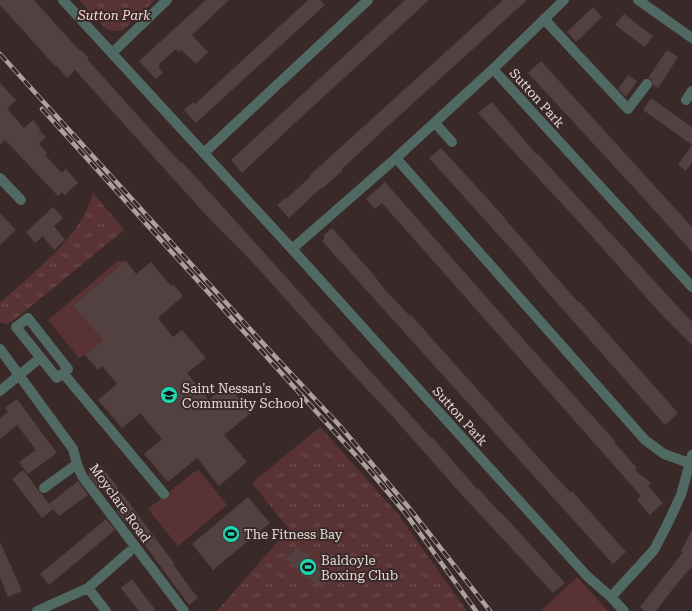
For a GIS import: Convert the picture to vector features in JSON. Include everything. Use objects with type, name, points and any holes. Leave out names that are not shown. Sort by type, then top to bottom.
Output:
[{"type":"street","name":"Sutton Park","points":[[63,0],[292,249],[587,576],[611,597],[624,611]]},
{"type":"street","points":[[112,53],[167,0]]},
{"type":"street","points":[[204,153],[368,0]]},
{"type":"street","name":"Sutton Park","points":[[292,249],[396,158],[493,69],[564,0]]},
{"type":"street","points":[[638,0],[692,38]]},
{"type":"street","points":[[544,19],[628,110],[647,84]]},
{"type":"street","name":"Sutton Park","points":[[493,69],[692,287]]},
{"type":"street","points":[[686,100],[692,91]]},
{"type":"street","points":[[434,123],[452,142]]},
{"type":"street","points":[[396,158],[645,440],[664,454],[691,459],[681,495],[654,550],[611,597]]},
{"type":"street","points":[[0,178],[21,200]]},
{"type":"street","points":[[28,318],[68,369],[57,378],[40,358],[16,327],[28,318]]},
{"type":"street","name":"Moyclare Road","points":[[0,348],[74,449],[77,464],[82,476],[184,611]]},
{"type":"street","points":[[0,391],[40,358]]},
{"type":"street","points":[[63,373],[164,494]]},
{"type":"street","points":[[44,488],[77,464]]},
{"type":"street","points":[[37,611],[88,588],[129,552]]},
{"type":"street","points":[[88,588],[106,611]]},
{"type":"green space","name":"Sutton Park","points":[[79,0],[155,0],[122,31],[113,31],[106,29]]},
{"type":"green space","points":[[93,193],[124,230],[13,321],[6,324],[0,322],[0,303],[41,266],[67,239],[78,225],[87,209]]},
{"type":"green space","points":[[118,261],[126,261],[74,304],[103,340],[79,358],[48,320]]},
{"type":"green space","points":[[320,427],[397,513],[467,611],[217,611],[289,529],[252,483]]},
{"type":"green space","points":[[198,469],[227,505],[178,546],[148,509]]},
{"type":"green space","points":[[577,577],[608,611],[541,611]]},
{"type":"building","points":[[0,0],[34,0],[80,51],[81,50],[89,58],[87,59],[158,138],[224,208],[432,439],[433,438],[477,489],[478,488],[500,513],[501,512],[565,583],[553,593],[462,495],[256,266],[207,216],[75,70],[67,78],[0,5]]},
{"type":"building","points":[[206,0],[229,0],[192,35],[208,52],[196,64],[181,50],[179,52],[176,49],[159,64],[160,66],[158,67],[163,73],[156,79],[139,61]]},
{"type":"building","points":[[308,0],[320,0],[325,5],[196,123],[184,110],[193,102],[195,104]]},
{"type":"building","points":[[405,0],[429,0],[242,173],[231,160]]},
{"type":"building","points":[[503,0],[527,0],[289,218],[277,205],[285,198],[286,199],[311,176],[310,175]]},
{"type":"building","points":[[593,7],[602,17],[576,42],[567,32]]},
{"type":"building","points":[[624,14],[653,36],[645,47],[615,25]]},
{"type":"building","points":[[667,50],[678,57],[658,88],[653,85],[651,79],[648,78]]},
{"type":"building","points":[[541,61],[692,227],[692,252],[528,73]]},
{"type":"building","points":[[628,75],[637,81],[626,97],[618,89]]},
{"type":"building","points":[[0,83],[16,100],[7,109],[24,128],[33,120],[40,128],[39,130],[46,137],[39,144],[47,153],[45,155],[62,173],[66,169],[78,183],[65,195],[62,192],[58,196],[5,140],[0,145]]},
{"type":"building","points":[[651,98],[692,127],[692,145],[643,110]]},
{"type":"building","points":[[492,102],[537,155],[538,154],[692,322],[692,345],[660,313],[588,232],[478,113]]},
{"type":"building","points":[[692,145],[692,162],[686,171],[678,165]]},
{"type":"building","points":[[441,148],[678,413],[665,425],[521,260],[429,158]]},
{"type":"building","points":[[385,182],[615,441],[614,442],[637,468],[635,470],[651,483],[648,486],[663,503],[650,515],[637,500],[641,496],[382,203],[375,209],[366,199]]},
{"type":"building","points":[[53,207],[63,218],[54,226],[65,240],[54,250],[43,236],[35,243],[26,232]]},
{"type":"building","points":[[0,213],[16,230],[0,245]]},
{"type":"building","points":[[332,228],[386,291],[410,316],[411,315],[535,454],[570,492],[572,491],[626,552],[613,564],[322,241],[325,238],[323,236]]},
{"type":"building","points":[[126,261],[136,274],[151,262],[171,286],[173,284],[183,296],[158,318],[173,337],[182,330],[206,358],[187,373],[209,400],[227,384],[251,413],[224,435],[247,462],[219,486],[197,458],[168,482],[144,454],[162,439],[140,413],[122,428],[98,400],[117,384],[102,366],[98,370],[85,355],[103,340],[73,305]]},
{"type":"building","points":[[17,399],[57,453],[28,474],[19,462],[36,450],[17,425],[0,439],[0,418],[8,412],[5,408]]},
{"type":"building","points":[[100,464],[174,563],[173,564],[198,598],[189,605],[127,521],[125,522],[116,510],[118,509],[100,486],[98,487],[88,474]]},
{"type":"building","points":[[23,470],[53,509],[42,518],[12,479]]},
{"type":"building","points":[[78,481],[88,495],[59,516],[49,504]]},
{"type":"building","name":"The Fitness Bay","points":[[248,497],[270,523],[213,570],[192,544]]},
{"type":"building","points":[[106,519],[115,530],[49,585],[40,574]]},
{"type":"building","points":[[692,530],[692,566],[656,611],[645,611],[640,607],[683,552],[681,551]]},
{"type":"building","points":[[0,542],[22,591],[8,597],[0,577]]},
{"type":"building","name":"Baldoyle Boxing Club","points":[[297,547],[331,576],[320,588],[286,559]]},
{"type":"building","points":[[132,579],[156,611],[139,611],[121,588]]},
{"type":"railway","points":[[0,54],[340,426],[410,509],[490,611]]},
{"type":"railway","points":[[42,109],[370,471],[406,514],[476,611]]},
{"type":"place","name":"Saint Nessan's Community School","points":[[169,395]]},
{"type":"place","name":"The Fitness Bay","points":[[231,534]]},
{"type":"place","name":"Baldoyle Boxing Club","points":[[308,567]]}]
